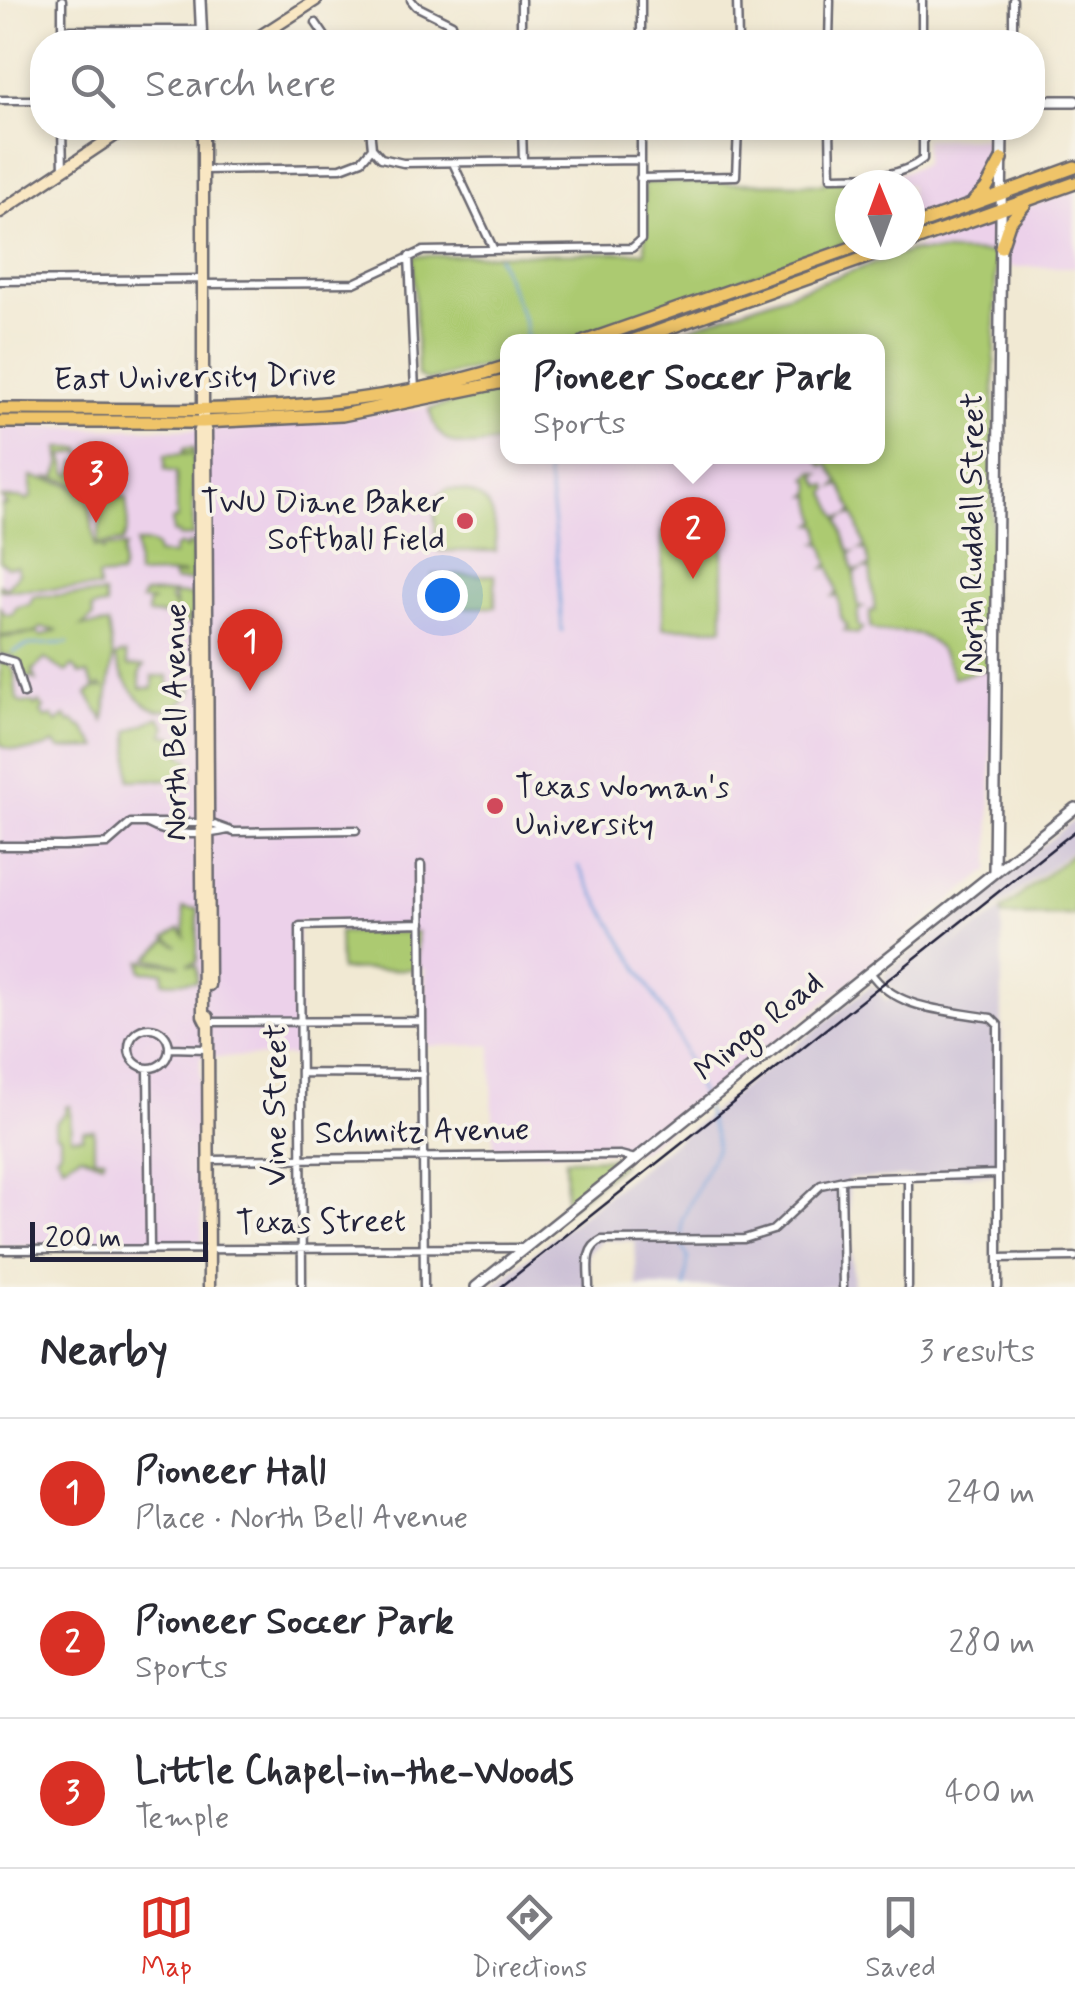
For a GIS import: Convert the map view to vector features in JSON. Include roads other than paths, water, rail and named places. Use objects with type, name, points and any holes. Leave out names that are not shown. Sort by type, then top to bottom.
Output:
[{"type":"main road","points":[[270,30],[316,0]]},
{"type":"main road","points":[[0,212],[108,140]]},
{"type":"main road","name":"North Bell Avenue","points":[[202,140],[203,416],[199,432],[209,1015],[209,1287]]},
{"type":"main road","points":[[971,204],[986,188],[1002,159]]},
{"type":"main road","points":[[925,221],[1075,166]]},
{"type":"main road","points":[[925,236],[1075,183]]},
{"type":"main road","points":[[1001,247],[1014,214],[1040,196]]},
{"type":"main road","points":[[607,334],[835,254]]},
{"type":"main road","points":[[651,334],[859,260]]},
{"type":"main road","name":"East University Drive","points":[[416,396],[500,369]]},
{"type":"main road","name":"East University Drive","points":[[0,422],[203,416],[416,396],[500,382]]},
{"type":"main road","name":"East University Drive","points":[[0,409],[203,416]]},
{"type":"street","points":[[62,0],[62,30],[202,30],[200,0]]},
{"type":"street","points":[[411,0],[452,24],[453,30]]},
{"type":"street","points":[[521,0],[521,30]]},
{"type":"street","points":[[641,0],[641,30]]},
{"type":"street","points":[[737,0],[738,30]]},
{"type":"street","points":[[830,0],[830,30]]},
{"type":"street","points":[[922,0],[922,30]]},
{"type":"street","points":[[1013,0],[1013,30]]},
{"type":"street","points":[[316,22],[321,30]]},
{"type":"street","points":[[0,100],[30,100]]},
{"type":"street","points":[[1045,101],[1075,101]]},
{"type":"street","points":[[62,140],[63,170]]},
{"type":"street","points":[[371,140],[372,148],[381,158],[394,162],[641,160]]},
{"type":"street","points":[[522,140],[523,161]]},
{"type":"street","points":[[0,280],[354,283],[423,251],[632,248],[641,240],[641,140]]},
{"type":"street","points":[[640,178],[736,176],[738,140]]},
{"type":"street","points":[[830,140],[831,176],[835,176]]},
{"type":"street","points":[[904,170],[923,159],[923,140]]},
{"type":"street","name":"North Ruddell Street","points":[[994,873],[1002,140]]},
{"type":"street","points":[[202,170],[341,168],[362,160],[372,148]]},
{"type":"street","points":[[453,164],[494,250]]},
{"type":"street","points":[[409,256],[416,396]]},
{"type":"street","points":[[0,658],[14,662],[24,694]]},
{"type":"street","name":"Mingo Road","points":[[476,1287],[1075,808]]},
{"type":"street","points":[[0,846],[107,844],[131,823],[147,823],[172,832],[206,828],[356,830]]},
{"type":"street","points":[[421,864],[424,1287]]},
{"type":"street","name":"Vine Street","points":[[302,1287],[300,926],[422,924]]},
{"type":"street","points":[[870,971],[894,998],[991,1018],[998,1025],[998,1287]]},
{"type":"street","points":[[206,1022],[422,1021]]},
{"type":"street","points":[[143,1030],[159,1032],[166,1038],[168,1048],[162,1063],[148,1068],[131,1057],[129,1047],[134,1035],[143,1030]]},
{"type":"street","points":[[168,1048],[207,1049]]},
{"type":"street","points":[[148,1068],[150,1249]]},
{"type":"street","points":[[300,1073],[423,1074]]},
{"type":"street","name":"Schmitz Avenue","points":[[208,1160],[620,1155],[635,1159]]},
{"type":"street","points":[[589,1287],[588,1253],[593,1244],[602,1240],[744,1239],[773,1230],[821,1185],[998,1174]]},
{"type":"street","points":[[908,1178],[908,1287]]},
{"type":"street","points":[[840,1181],[842,1287]]},
{"type":"street","name":"Texas Street","points":[[0,1250],[523,1248]]},
{"type":"street","points":[[998,1258],[1075,1258]]},
{"type":"waterway","points":[[498,257],[526,334]]},
{"type":"waterway","points":[[545,464],[562,631]]},
{"type":"waterway","points":[[13,652],[29,645],[68,643]]},
{"type":"waterway","points":[[578,866],[678,1036],[703,1100]]},
{"type":"waterway","points":[[682,1235],[682,1220],[716,1149],[706,1108]]},
{"type":"waterway","points":[[682,1245],[688,1258],[685,1287]]},
{"type":"railway","points":[[501,1287],[1075,831]]},
{"type":"place","name":"TWU Diane Baker Softball Field","points":[[465,521]]},
{"type":"place","name":"Little Chapel-in-the-Woods","points":[[96,523]]},
{"type":"place","name":"Pioneer Soccer Park","points":[[693,579]]},
{"type":"place","name":"Pioneer Hall","points":[[250,691]]},
{"type":"place","name":"Texas Woman's University","points":[[495,806]]}]
